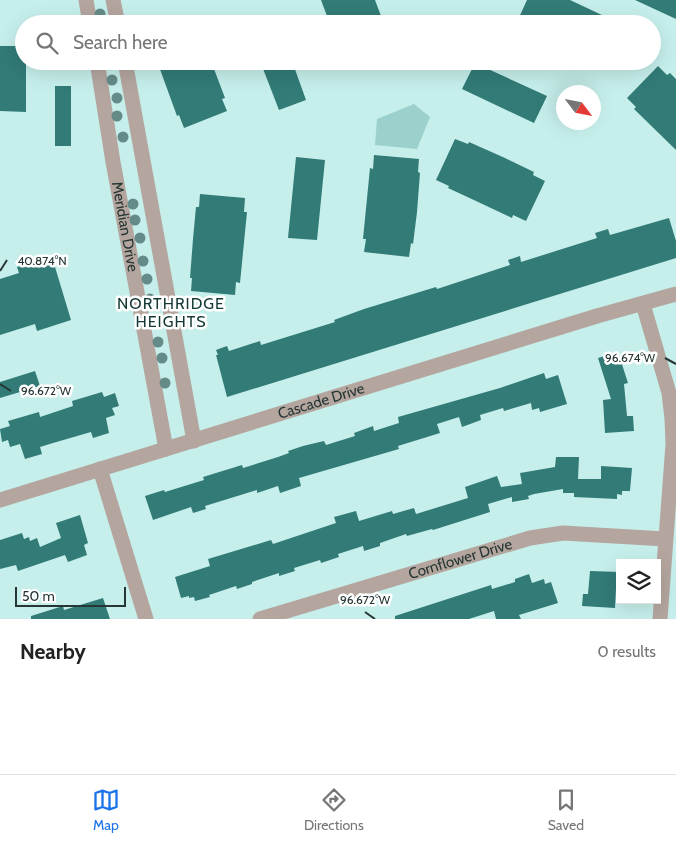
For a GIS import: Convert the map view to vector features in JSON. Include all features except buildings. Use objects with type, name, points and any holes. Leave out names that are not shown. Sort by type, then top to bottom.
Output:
[{"type":"street","points":[[86,0],[88,15]]},
{"type":"street","points":[[113,0],[116,15]]},
{"type":"street","name":"Meridian Drive","points":[[98,70],[166,449]]},
{"type":"street","name":"Meridian Drive","points":[[127,70],[194,441]]},
{"type":"street","name":"Cascade Drive","points":[[0,500],[506,344],[676,294]]},
{"type":"street","points":[[643,304],[669,393],[672,419],[660,619]]},
{"type":"street","points":[[100,469],[146,619]]},
{"type":"street","name":"Cornflower Drive","points":[[260,619],[530,538],[563,533],[666,539]]},
{"type":"shaded area","points":[[414,104],[430,117],[417,149],[375,145],[377,119]]},
{"type":"district","name":"NORTHRIDGE HEIGHTS","points":[[171,312]]}]
